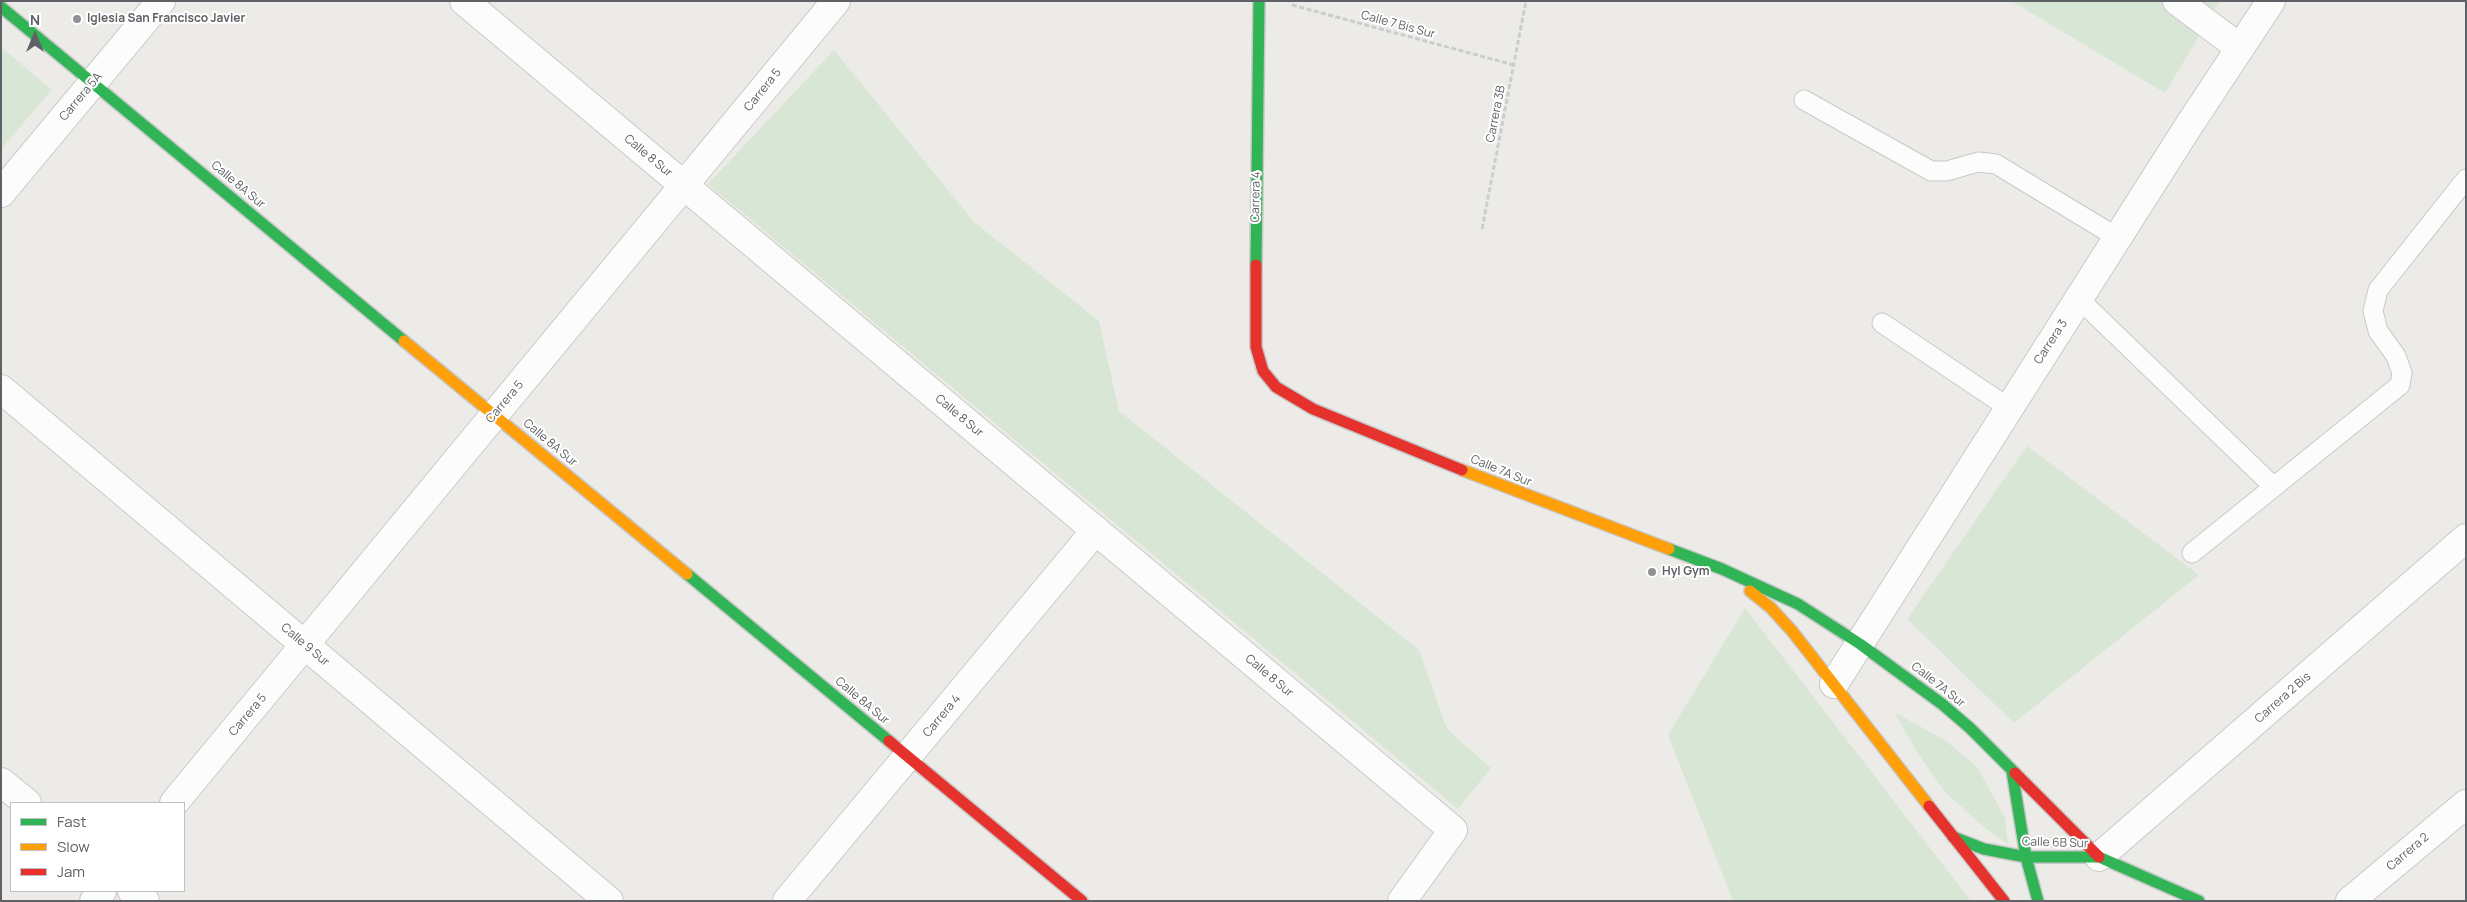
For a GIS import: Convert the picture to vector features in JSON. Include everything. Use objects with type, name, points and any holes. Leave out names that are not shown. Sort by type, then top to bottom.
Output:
[{"type":"street","name":"Carrera 5A","points":[[1,193],[161,1]]},
{"type":"street","name":"Calle 8 Sur","points":[[464,1],[1453,830],[1402,901]]},
{"type":"street","name":"Carrera 5","points":[[175,802],[836,1]]},
{"type":"street","name":"Carrera 4","points":[[1258,1],[1255,326],[1256,347],[1263,371],[1276,387]]},
{"type":"street","points":[[2177,1],[2240,48]]},
{"type":"street","name":"Carrera 3","points":[[1834,684],[2079,298],[2271,1]]},
{"type":"street","name":"Calle 8A Sur","points":[[1,7],[1082,901]]},
{"type":"street","name":"Calle 7A Sur","points":[[1276,387],[1313,410],[1514,491],[1722,568],[1798,604],[1860,644],[1942,704],[1970,728],[2012,771]]},
{"type":"street","name":"Calle 9 Sur","points":[[1,389],[609,901]]},
{"type":"street","name":"Carrera 4","points":[[788,901],[1096,530]]},
{"type":"street","name":"Carrera 2 Bis","points":[[2099,858],[2466,538]]},
{"type":"street","name":"Calle 7A Sur","points":[[1722,568],[1770,608],[1834,684],[2004,901]]},
{"type":"street","points":[[2012,771],[2026,857],[2038,901]]},
{"type":"street","name":"Calle 6B Sur","points":[[2012,771],[2099,858],[2199,901]]},
{"type":"street","points":[[1,782],[26,802]]},
{"type":"street","name":"Carrera 2","points":[[2350,901],[2466,804]]},
{"type":"street","name":"Calle 6B Sur","points":[[1953,837],[1984,849],[2026,857],[2099,858]]},
{"type":"street","points":[[133,892],[144,901]]},
{"type":"lane","points":[[1804,100],[1931,170],[1947,170],[1978,162],[1996,164],[2118,238]]},
{"type":"lane","points":[[2192,553],[2400,385],[2402,373],[2399,364],[2378,331],[2373,311],[2378,290],[2466,179]]},
{"type":"lane","points":[[2079,298],[2274,487]]},
{"type":"lane","points":[[1882,323],[2009,408]]},
{"type":"path","name":"Carrera 3B","points":[[1482,230],[1526,1]]},
{"type":"path","name":"Calle 7 Bis Sur","points":[[1287,4],[1514,65]]},
{"type":"green space","points":[[2011,1],[2220,1],[2165,93]]},
{"type":"green space","points":[[1,47],[52,90],[1,149]]},
{"type":"green space","points":[[834,50],[974,222],[1099,321],[1119,411],[1419,650],[1447,729],[1491,768],[1458,809],[708,184]]},
{"type":"green space","points":[[2027,446],[2199,575],[2014,723],[1907,619]]},
{"type":"green space","points":[[1745,608],[1971,901],[1733,901],[1668,735]]},
{"type":"green space","points":[[1894,712],[1945,740],[1978,768],[2005,818],[2008,844],[1986,829],[1945,792],[1917,752]]},
{"type":"traffic: fast","points":[[1256,265],[1259,1]]},
{"type":"traffic: fast","points":[[1,7],[404,341]]},
{"type":"traffic: fast","points":[[1669,549],[1722,569],[1798,604],[1860,644],[1942,704],[1970,728],[2015,773]]},
{"type":"traffic: fast","points":[[687,574],[889,741]]},
{"type":"traffic: fast","points":[[2012,771],[2026,857],[2038,901]]},
{"type":"traffic: fast","points":[[1953,837],[1984,849],[2026,857],[2099,857],[2199,901]]},
{"type":"traffic: slow","points":[[404,341],[687,574]]},
{"type":"traffic: slow","points":[[1462,470],[1669,549]]},
{"type":"traffic: slow","points":[[1750,591],[1771,608],[1792,631],[1929,806]]},
{"type":"traffic: jam","points":[[1256,265],[1256,347],[1263,371],[1276,387],[1313,409],[1462,470]]},
{"type":"traffic: jam","points":[[889,741],[1082,901]]},
{"type":"traffic: jam","points":[[2015,773],[2099,857]]},
{"type":"traffic: jam","points":[[1929,806],[2004,901]]},
{"type":"place","name":"Iglesia San Francisco Javier","points":[[77,19]]},
{"type":"place","name":"Hyl Gym","points":[[1652,572]]}]
